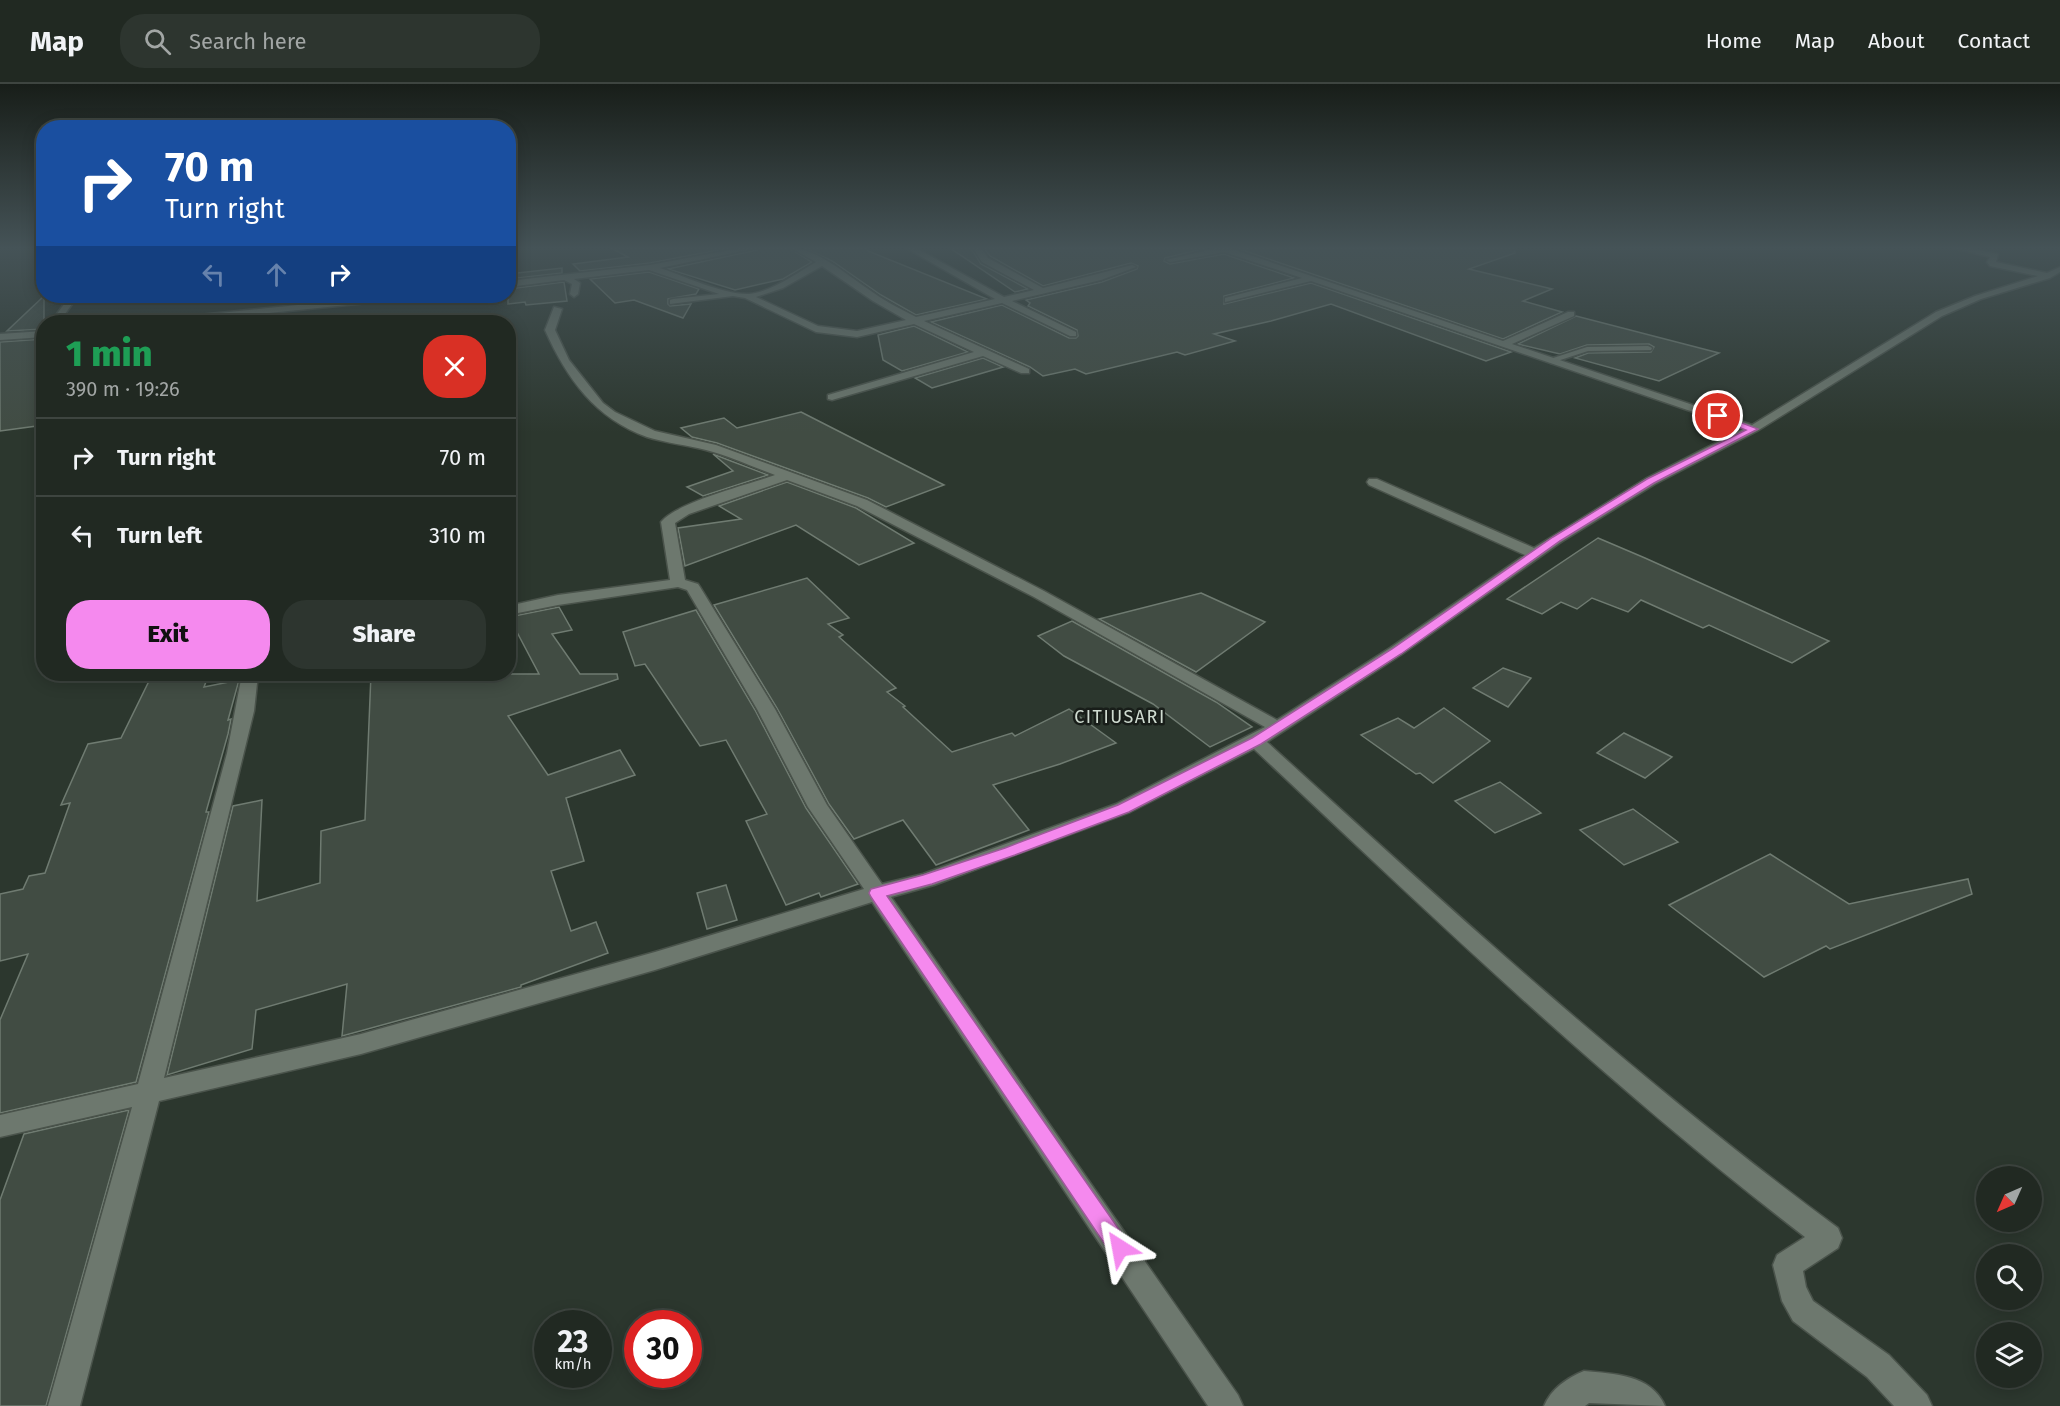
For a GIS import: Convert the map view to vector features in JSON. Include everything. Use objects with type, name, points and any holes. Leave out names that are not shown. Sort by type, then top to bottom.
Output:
[{"type":"street","points":[[224,315],[273,310]]},
{"type":"street","points":[[557,310],[550,322],[550,330],[564,361],[599,405],[611,414],[651,434],[712,448],[862,503],[1039,594],[1277,727]]},
{"type":"street","points":[[772,310],[828,332],[856,334],[957,310]]},
{"type":"street","points":[[896,310],[1025,370]]},
{"type":"street","points":[[1023,310],[1073,334]]},
{"type":"street","points":[[1404,310],[1753,429]]},
{"type":"street","points":[[0,1126],[361,1044],[655,961],[877,893],[927,880],[1123,808],[1256,741],[1396,651],[1535,554],[1651,481],[1776,417],[1881,347],[1950,310]]},
{"type":"street","points":[[1504,344],[1571,314]]},
{"type":"street","points":[[0,337],[36,335]]},
{"type":"street","points":[[832,397],[985,352]]},
{"type":"street","points":[[678,583],[668,522],[684,511],[789,475]]},
{"type":"street","points":[[1373,482],[1535,554]]},
{"type":"street","points":[[516,609],[558,600],[678,583],[693,586],[766,709],[818,807],[1227,1406]]},
{"type":"street","points":[[64,1406],[236,753],[245,711],[248,681]]},
{"type":"street","points":[[1256,741],[1482,950],[1672,1116],[1773,1198],[1828,1238],[1787,1264],[1792,1290],[1803,1311],[1878,1366],[1916,1406]]},
{"type":"street","points":[[1560,1406],[1584,1387],[1626,1390],[1649,1406]]},
{"type":"lane","points":[[1551,360],[1587,349],[1648,348]]},
{"type":"building","points":[[30,310],[44,310],[44,315],[36,315],[36,329],[7,331]]},
{"type":"building","points":[[660,310],[688,310],[683,318]]},
{"type":"building","points":[[907,310],[940,310],[916,315]]},
{"type":"building","points":[[982,310],[1012,310],[1069,338],[1078,336],[1077,330],[1036,310],[1311,310],[1214,334],[1235,341],[1185,355],[1177,352],[1086,374],[1075,369],[1043,376],[1030,367],[931,322]]},
{"type":"building","points":[[1346,310],[1388,310],[1511,352],[1486,361]]},
{"type":"building","points":[[1417,310],[1554,310],[1562,312],[1503,339]]},
{"type":"building","points":[[1576,316],[1719,353],[1659,381],[1575,358],[1588,353],[1651,352],[1654,347],[1649,344],[1587,345],[1560,354],[1518,344]]},
{"type":"building","points":[[914,326],[968,352],[902,371],[883,360],[878,335]]},
{"type":"building","points":[[36,340],[36,426],[0,431],[0,342]]},
{"type":"building","points":[[983,358],[1003,367],[932,388],[915,378]]},
{"type":"building","points":[[801,412],[944,485],[886,507],[868,498],[717,443],[692,437],[681,428],[724,418],[737,428]]},
{"type":"building","points":[[713,454],[768,475],[703,496],[687,487],[733,471]]},
{"type":"building","points":[[787,482],[856,508],[914,543],[859,565],[796,525],[685,566],[678,528],[741,519],[719,506]]},
{"type":"building","points":[[1598,538],[1829,641],[1792,663],[1709,625],[1703,628],[1641,600],[1628,612],[1592,598],[1577,609],[1561,602],[1542,614],[1507,599]]},
{"type":"building","points":[[807,578],[849,618],[828,624],[843,635],[839,637],[896,688],[887,692],[905,706],[903,707],[952,752],[1012,733],[1015,736],[1069,709],[1116,743],[993,785],[1029,830],[936,865],[903,820],[854,839],[829,804],[777,708],[714,605]]},
{"type":"building","points":[[1201,593],[1265,622],[1196,672],[1099,619]]},
{"type":"building","points":[[559,607],[572,630],[552,634],[580,674],[617,674],[618,679],[508,716],[548,775],[620,750],[635,775],[566,798],[584,861],[551,871],[571,931],[596,922],[608,953],[521,985],[521,987],[342,1036],[347,984],[256,1010],[252,1049],[167,1075],[233,806],[262,800],[257,901],[320,883],[321,831],[365,820],[371,681],[516,681],[516,674],[539,674],[516,630],[516,616]]},
{"type":"building","points":[[696,610],[755,710],[806,808],[858,884],[821,897],[819,893],[786,905],[746,821],[767,814],[726,740],[700,746],[645,664],[635,666],[623,632]]},
{"type":"building","points":[[1072,621],[1216,702],[1252,727],[1210,747],[1153,704],[1064,656],[1038,636]]},
{"type":"building","points":[[1503,668],[1531,678],[1508,707],[1473,688]]},
{"type":"building","points":[[149,681],[206,681],[204,687],[239,681],[228,720],[231,719],[228,734],[206,812],[209,812],[136,1082],[0,1113],[0,1020],[28,954],[0,961],[0,894],[23,889],[29,876],[45,873],[70,803],[61,805],[88,744],[121,738]]},
{"type":"building","points":[[1444,708],[1490,741],[1433,783],[1420,773],[1416,774],[1361,735],[1398,718],[1414,728]]},
{"type":"building","points":[[1624,733],[1672,757],[1645,778],[1597,753]]},
{"type":"building","points":[[1500,782],[1541,813],[1495,833],[1455,801]]},
{"type":"building","points":[[1633,809],[1678,842],[1624,865],[1580,830]]},
{"type":"building","points":[[1770,854],[1849,904],[1968,879],[1972,894],[1830,949],[1826,946],[1764,977],[1669,905]]},
{"type":"building","points":[[726,885],[737,920],[707,929],[697,893]]},
{"type":"building","points":[[129,1110],[46,1406],[0,1406],[0,1200],[24,1134]]},
{"type":"district","name":"CITIUSARI","points":[[1120,717]]},
{"type":"route","points":[[1120,1248],[877,893],[927,880],[1123,808],[1256,741],[1396,651],[1556,539],[1651,481],[1753,429],[1718,416]]}]
